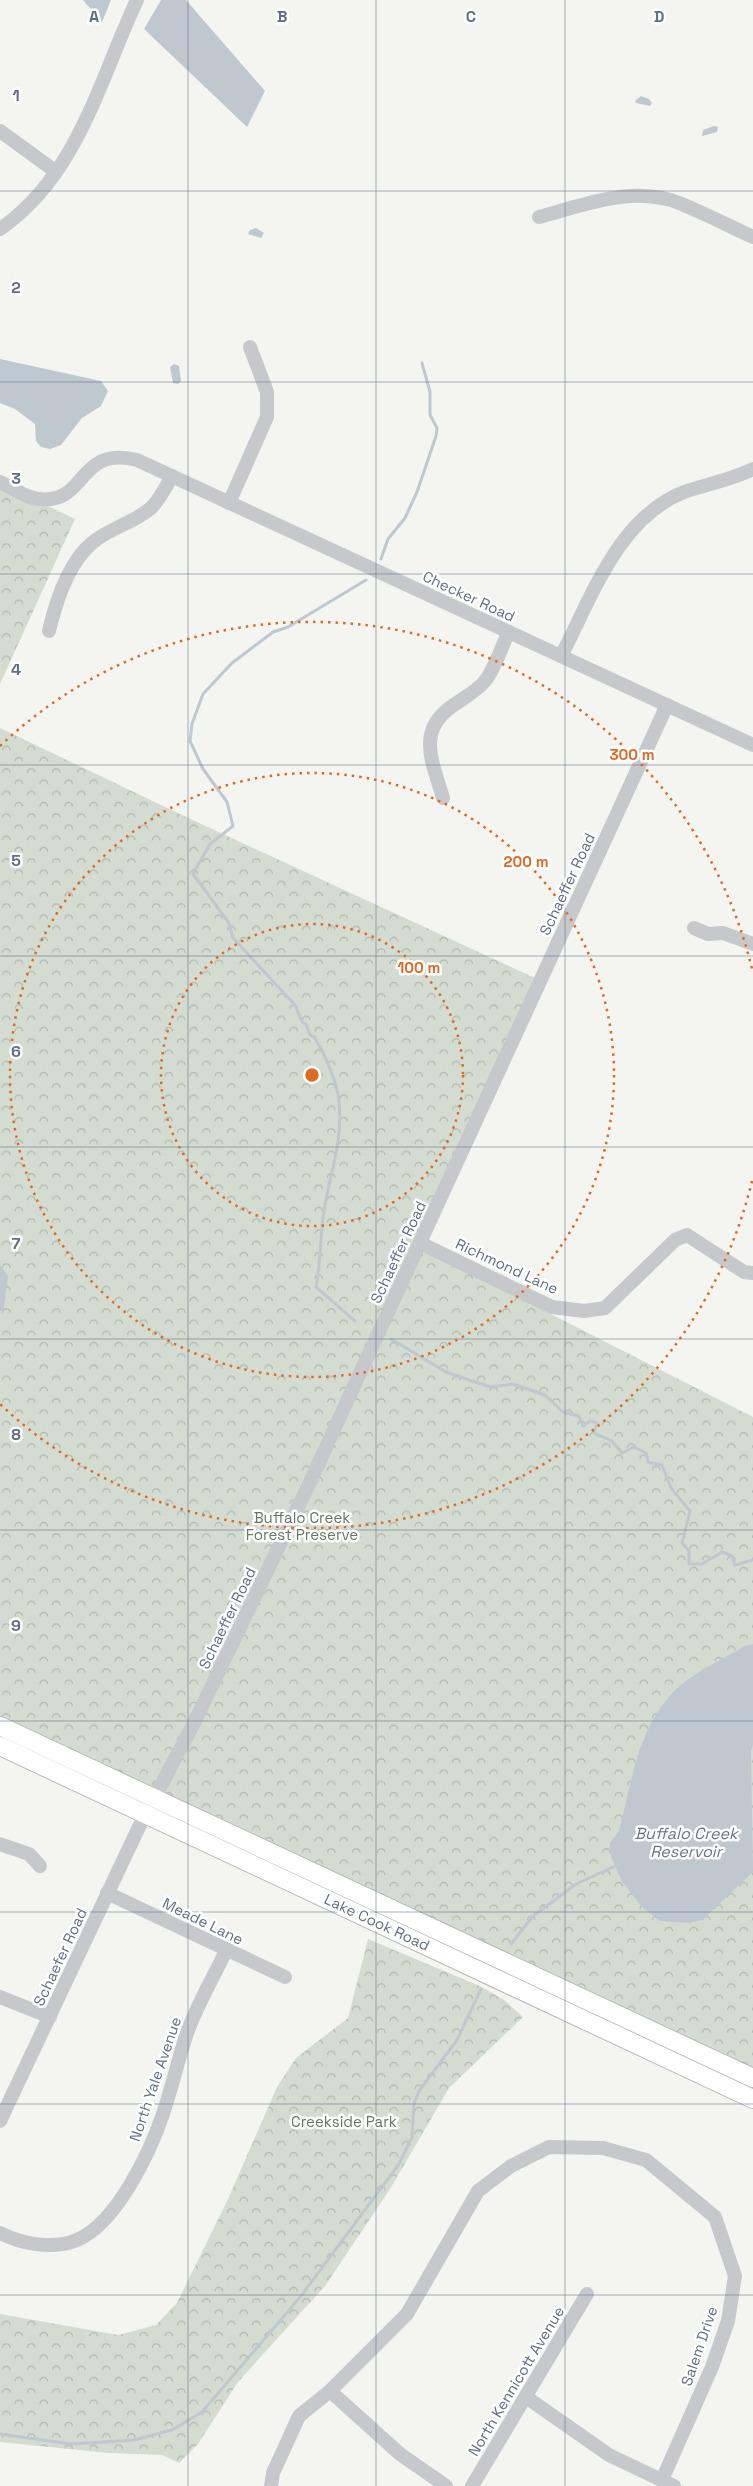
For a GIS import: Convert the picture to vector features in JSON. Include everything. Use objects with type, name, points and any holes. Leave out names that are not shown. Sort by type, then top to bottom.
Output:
[{"type":"main road","name":"Lake Cook Road","points":[[0,1726],[149,1807],[753,2099]]},
{"type":"main road","name":"Lake Cook Road","points":[[0,1746],[149,1807],[753,2078]]},
{"type":"street","points":[[0,229],[41,191],[74,147],[86,123],[137,0]]},
{"type":"street","points":[[0,132],[55,171]]},
{"type":"street","points":[[539,217],[609,198],[643,196],[678,202],[753,237]]},
{"type":"street","points":[[230,503],[267,417],[268,392],[250,347]]},
{"type":"street","name":"Checker Road","points":[[0,482],[38,499],[59,498],[72,489],[98,461],[114,456],[137,460],[753,745]]},
{"type":"street","points":[[561,656],[620,544],[642,519],[658,506],[684,492],[732,479],[753,469]]},
{"type":"street","points":[[49,631],[55,607],[82,552],[100,536],[151,508],[163,493],[172,476]]},
{"type":"street","points":[[443,798],[432,757],[429,737],[432,728],[449,708],[485,680],[508,632]]},
{"type":"street","name":"Schaeffer Road","points":[[149,1807],[193,1725],[302,1499],[667,705]]},
{"type":"street","points":[[694,928],[708,934],[723,933],[753,944]]},
{"type":"street","name":"Richmond Lane","points":[[420,1243],[552,1307],[584,1311],[605,1308],[675,1240],[687,1235],[744,1272],[753,1273]]},
{"type":"street","name":"Schaefer Road","points":[[0,2121],[149,1807]]},
{"type":"street","points":[[0,1844],[29,1854],[40,1866]]},
{"type":"street","name":"Meade Lane","points":[[107,1893],[226,1951],[285,1977]]},
{"type":"street","name":"North Yale Avenue","points":[[0,2233],[16,2241],[50,2245],[78,2240],[109,2216],[130,2184],[152,2142],[163,2114],[187,2032],[226,1951]]},
{"type":"street","points":[[0,1997],[50,2017]]},
{"type":"street","name":"Salem Drive","points":[[330,2391],[407,2314],[478,2191],[511,2166],[549,2147],[603,2148],[646,2160],[714,2218],[735,2276],[728,2321],[668,2483]]},
{"type":"street","name":"North Kennicott Avenue","points":[[472,2486],[587,2294]]},
{"type":"street","points":[[271,2486],[273,2473],[299,2416],[330,2391],[400,2454],[446,2486]]},
{"type":"street","points":[[526,2396],[609,2455],[668,2483]]},
{"type":"green space","points":[[0,483],[75,519],[0,684]]},
{"type":"green space","name":"Buffalo Creek Forest Preserve","points":[[0,728],[184,816],[535,978],[413,1244],[753,1417],[753,2070],[0,1719]]},
{"type":"green space","name":"Creekside Park","points":[[368,1939],[482,1987],[504,2000],[523,2017],[449,2088],[390,2189],[325,2286],[238,2382],[198,2444],[179,2463],[162,2455],[108,2453],[0,2442],[0,2314],[118,2335],[156,2325],[177,2303],[228,2199],[277,2087],[296,2058],[348,2018]]},
{"type":"water","points":[[83,0],[111,0],[102,22]]},
{"type":"water","points":[[161,0],[186,0],[265,91],[247,127],[144,29]]},
{"type":"water","points":[[641,96],[649,99],[652,103],[650,106],[636,103],[635,101]]},
{"type":"water","points":[[714,126],[718,127],[717,132],[702,136],[703,130]]},
{"type":"water","points":[[256,228],[264,233],[261,238],[248,234],[250,230]]},
{"type":"water","points":[[0,359],[101,381],[108,391],[101,406],[82,418],[61,445],[50,449],[41,447],[36,441],[35,424],[15,409],[0,403]]},
{"type":"water","points":[[174,364],[179,366],[181,381],[178,384],[173,383],[170,367]]},
{"type":"water","points":[[0,1265],[8,1276],[4,1307],[0,1312]]},
{"type":"water","name":"Buffalo Creek Reservoir","points":[[753,1644],[753,1745],[751,1751],[753,1872],[702,1920],[690,1923],[660,1921],[643,1908],[621,1880],[609,1851],[610,1843],[619,1831],[640,1749],[658,1712],[670,1696],[686,1681],[745,1646]]},
{"type":"waterway","points":[[381,559],[388,539],[405,518],[417,492],[436,436],[437,428],[430,415],[430,392],[422,363]]},
{"type":"waterway","points":[[355,1321],[316,1287],[324,1211],[338,1144],[340,1117],[337,1089],[322,1050],[315,1037],[310,1035],[306,1024],[302,1022],[295,1005],[233,938],[229,923],[193,874],[210,844],[233,826],[227,802],[203,769],[190,741],[192,724],[203,694],[232,663],[273,632],[288,627],[366,580]]},
{"type":"waterway","points":[[391,1339],[446,1372],[490,1387],[513,1384],[545,1395],[563,1412],[579,1416],[583,1426],[590,1421],[597,1423],[594,1433],[612,1441],[622,1453],[634,1447],[646,1453],[648,1462],[662,1465],[671,1488],[690,1511],[682,1543],[689,1551],[689,1564],[702,1564],[722,1552],[732,1556],[735,1565],[753,1560]]},
{"type":"waterway","points":[[511,1944],[533,1916],[576,1884],[615,1866]]},
{"type":"waterway","points":[[0,2434],[71,2444],[134,2440],[172,2430],[202,2412],[301,2296],[399,2164],[412,2137],[414,2104],[419,2091],[457,2040],[481,1989]]}]
